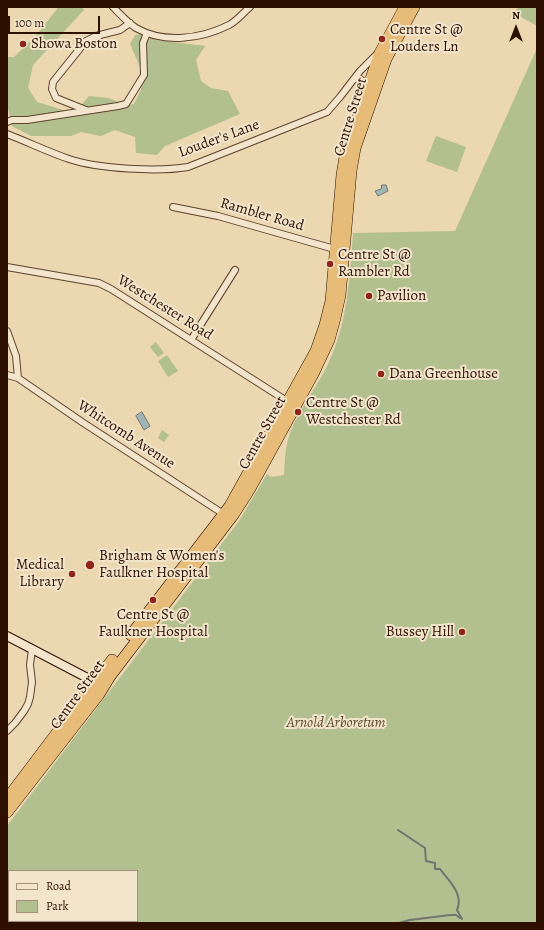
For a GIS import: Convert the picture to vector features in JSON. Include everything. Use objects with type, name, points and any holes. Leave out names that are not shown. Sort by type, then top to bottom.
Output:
[{"type":"highway","name":"Centre Street","points":[[340,250],[342,172],[345,154],[381,50],[405,7]]},
{"type":"highway","name":"Centre Street","points":[[7,799],[100,684],[114,670],[228,516],[243,484],[292,404],[314,356],[324,329],[340,250],[356,146],[386,59],[414,7]]},
{"type":"highway","name":"Centre Street","points":[[7,812],[51,754],[78,722],[100,684]]},
{"type":"street","points":[[115,8],[130,23],[147,33],[162,37],[177,38],[211,32],[229,25],[250,7]]},
{"type":"street","points":[[87,111],[56,98],[52,91],[53,82],[89,39],[120,30],[130,23]]},
{"type":"street","points":[[7,122],[12,120],[27,120],[87,111],[126,103],[144,75],[143,43],[147,33]]},
{"type":"street","name":"Louder's Lane","points":[[7,134],[70,160],[83,163],[130,168],[163,169],[184,167],[196,164],[323,114],[331,109],[362,68],[381,50]]},
{"type":"street","points":[[354,79],[360,79],[368,85]]},
{"type":"street","name":"Rambler Road","points":[[173,207],[218,216],[340,250]]},
{"type":"street","name":"Westchester Road","points":[[7,267],[99,284],[110,289],[138,305],[292,404]]},
{"type":"street","points":[[192,340],[235,270]]},
{"type":"street","points":[[7,331],[16,356],[18,378]]},
{"type":"street","name":"Whitcomb Avenue","points":[[7,375],[18,378],[82,422],[228,516]]},
{"type":"street","points":[[7,636],[100,684]]},
{"type":"street","points":[[7,731],[15,723],[28,704],[32,682],[30,665],[32,649]]},
{"type":"green space","points":[[58,7],[82,7],[84,10],[33,65],[28,88],[37,102],[66,111],[77,110],[89,96],[108,98],[127,105],[134,104],[141,90],[143,74],[130,44],[135,35],[140,34],[157,40],[205,46],[196,60],[201,81],[211,88],[228,91],[240,114],[165,146],[157,155],[136,153],[135,137],[115,130],[101,136],[81,132],[71,136],[31,136],[12,126],[7,104],[7,57],[14,57],[35,37]]},
{"type":"green space","points":[[519,7],[537,7],[537,26],[514,13]]},
{"type":"green space","name":"Arnold Arboretum","points":[[537,48],[537,923],[7,923],[7,826],[239,521],[267,474],[271,477],[284,475],[288,438],[299,413],[332,355],[342,326],[351,264],[353,233],[455,231]]},
{"type":"green space","points":[[436,136],[466,147],[457,172],[426,161]]},
{"type":"green space","points":[[156,342],[164,353],[158,357],[150,347]]},
{"type":"green space","points":[[167,355],[178,371],[168,377],[158,361]]},
{"type":"green space","points":[[162,430],[169,435],[164,442],[158,438]]},
{"type":"water","points":[[382,185],[386,185],[388,191],[378,196],[375,191],[381,189]]},
{"type":"water","points":[[142,412],[150,426],[144,430],[136,416]]},
{"type":"waterway","points":[[398,830],[425,848],[426,861],[435,863],[435,869],[440,869],[451,883],[459,899],[457,910],[462,919]]},
{"type":"waterway","points":[[399,923],[410,920],[450,915],[456,915],[460,918]]},
{"type":"place","name":"Centre St @ Louders Ln","points":[[382,39]]},
{"type":"place","name":"Showa Boston","points":[[23,44]]},
{"type":"place","name":"Centre St @ Rambler Rd","points":[[330,264]]},
{"type":"place","name":"Pavilion","points":[[369,296]]},
{"type":"place","name":"Dana Greenhouse","points":[[381,374]]},
{"type":"place","name":"Centre St @ Westchester Rd","points":[[298,412]]},
{"type":"place","name":"Brigham & Women's Faulkner Hospital","points":[[90,565]]},
{"type":"place","name":"Medical Library","points":[[72,574]]},
{"type":"place","name":"Centre St @ Faulkner Hospital","points":[[153,600]]},
{"type":"place","name":"Bussey Hill","points":[[462,632]]}]
